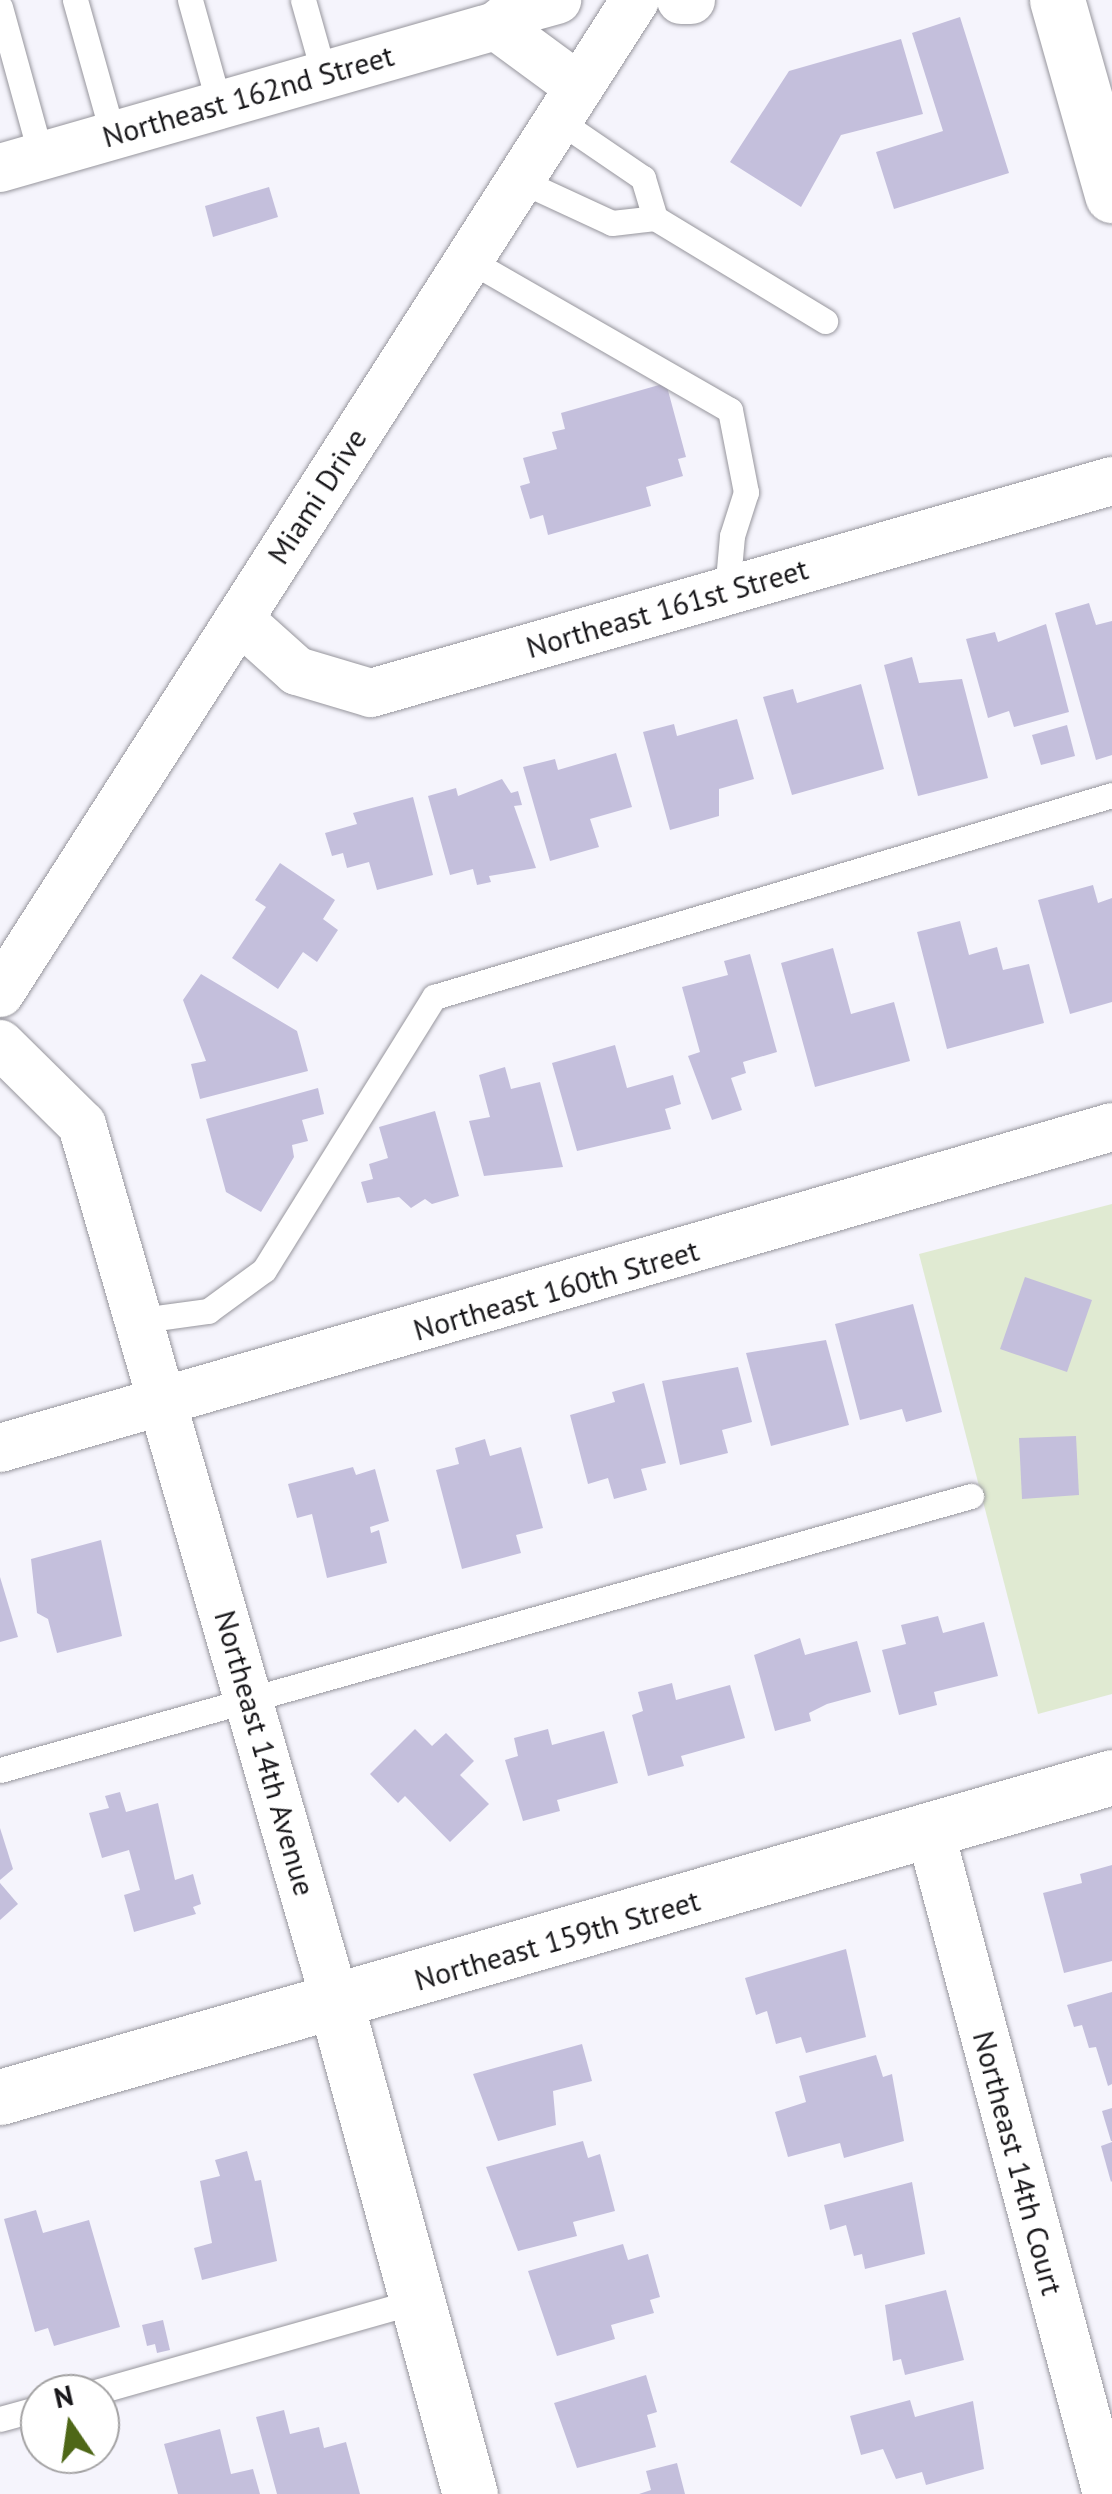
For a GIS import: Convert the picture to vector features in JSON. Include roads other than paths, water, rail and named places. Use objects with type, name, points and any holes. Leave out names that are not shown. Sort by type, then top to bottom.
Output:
[{"type":"street","name":"Northeast 162nd Street","points":[[21,162],[496,26],[513,12],[557,0]]},
{"type":"street","name":"Miami Drive","points":[[0,993],[635,0]]},
{"type":"street","points":[[681,0],[692,0]]},
{"type":"street","points":[[1057,0],[1109,173]]},
{"type":"street","points":[[496,26],[569,104]]},
{"type":"street","name":"Northeast 161st Street","points":[[239,619],[297,671],[370,694],[1112,481]]},
{"type":"street","name":"Northeast 14th Avenue","points":[[0,1044],[82,1125],[250,1698],[470,2494]]},
{"type":"street","name":"Northeast 160th Street","points":[[0,1448],[166,1404],[1112,1127]]},
{"type":"street","name":"Northeast 159th Street","points":[[0,2097],[336,2004],[1112,1777]]},
{"type":"street","name":"Northeast 14th Court","points":[[930,1831],[1107,2494]]},
{"type":"lane","points":[[76,0],[113,135]]},
{"type":"lane","points":[[190,0],[219,104]]},
{"type":"lane","points":[[303,0],[324,74]]},
{"type":"lane","points":[[0,7],[21,162]]},
{"type":"lane","points":[[569,104],[643,178],[654,218]]},
{"type":"lane","points":[[520,180],[612,223],[654,218],[825,321]]},
{"type":"lane","points":[[469,260],[730,410],[746,492],[727,591]]},
{"type":"lane","points":[[142,1320],[208,1311],[264,1270],[434,998],[1112,795]]},
{"type":"lane","points":[[0,1770],[971,1496]]},
{"type":"lane","points":[[120,2385],[417,2302]]}]
